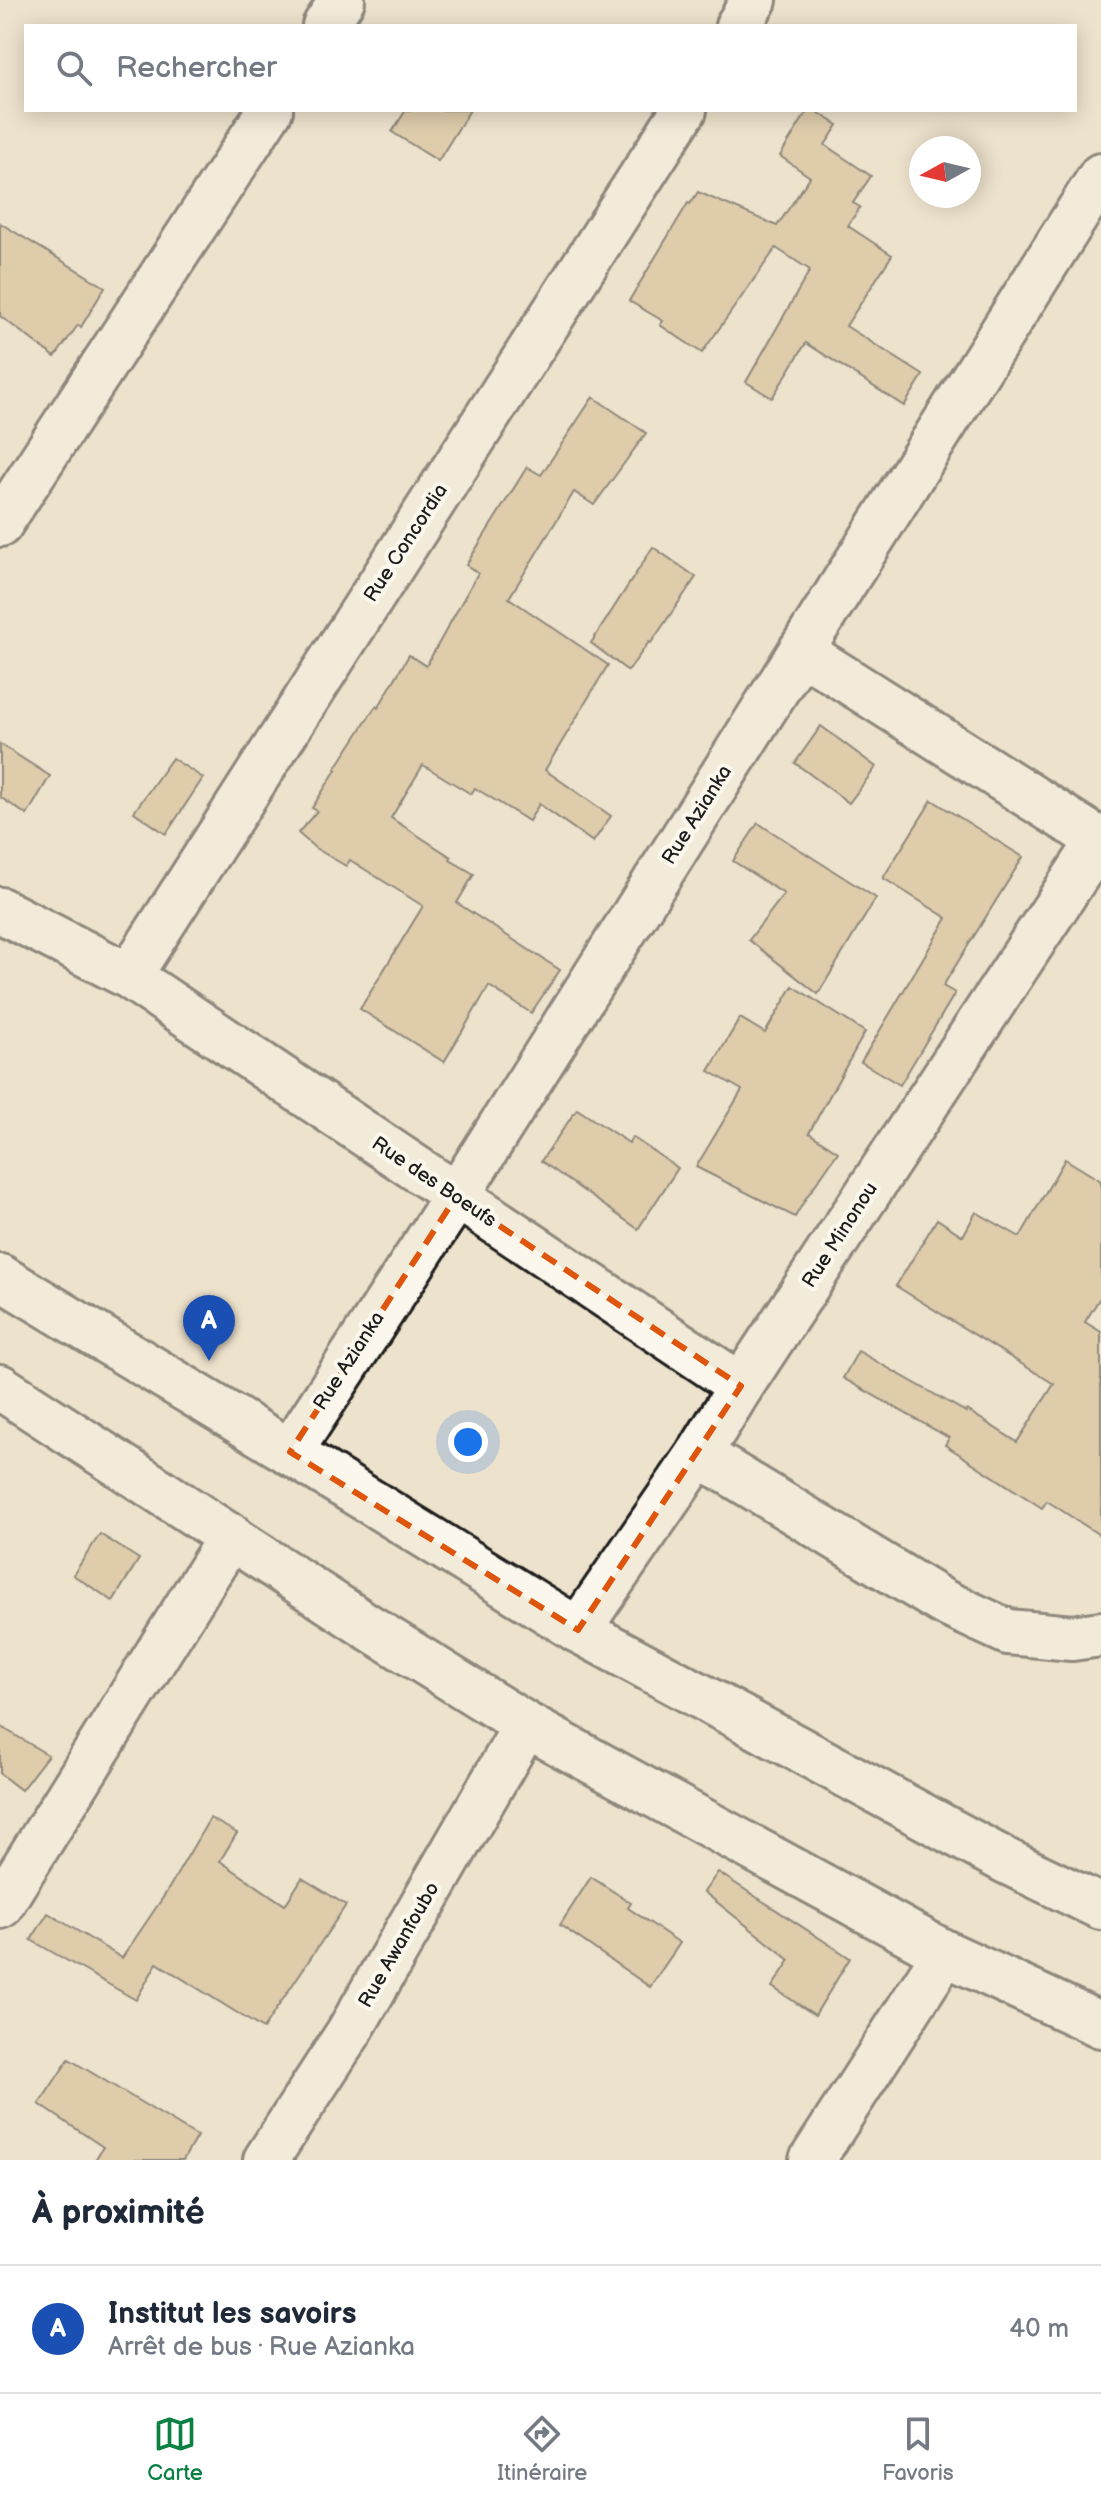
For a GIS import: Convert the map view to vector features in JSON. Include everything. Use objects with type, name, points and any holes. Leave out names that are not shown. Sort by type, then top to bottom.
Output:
[{"type":"street","points":[[326,24],[342,0]]},
{"type":"street","points":[[739,24],[754,0]]},
{"type":"street","points":[[0,524],[269,112]]},
{"type":"street","name":"Rue Concordia","points":[[129,976],[683,112]]},
{"type":"street","name":"Rue Azianka","points":[[290,1452],[456,1197],[1101,176]]},
{"type":"street","points":[[801,651],[1100,839]]},
{"type":"street","name":"Rue Minonou","points":[[578,1630],[699,1454],[1100,839]]},
{"type":"street","name":"Rue des Boeufs","points":[[0,910],[129,976],[741,1386]]},
{"type":"street","points":[[0,1277],[578,1630],[1006,1861],[1101,1907]]},
{"type":"street","points":[[0,1387],[370,1628],[526,1725],[945,1953],[1101,2025]]},
{"type":"street","points":[[699,1454],[943,1602],[1008,1632],[1072,1638],[1101,1634]]},
{"type":"street","points":[[0,1906],[231,1536]]},
{"type":"street","name":"Rue Awanfoubo","points":[[266,2160],[349,2032],[526,1725]]},
{"type":"street","points":[[812,2160],[945,1953]]},
{"type":"highlighted area","points":[[456,1197],[741,1386],[578,1630],[290,1452]]},
{"type":"building","points":[[405,112],[469,112],[438,161],[392,132]]},
{"type":"building","points":[[807,112],[817,112],[838,125],[825,145],[871,176],[853,203],[860,207],[848,226],[892,255],[846,326],[923,375],[904,406],[806,343],[772,398],[746,382],[810,270],[776,248],[702,353],[660,325],[663,321],[629,301],[688,203],[698,192],[777,226],[810,177],[780,156]]},
{"type":"building","points":[[0,223],[105,287],[81,327],[78,325],[55,357],[0,316]]},
{"type":"building","points":[[593,397],[646,433],[594,505],[574,492],[509,598],[608,665],[545,770],[611,816],[593,842],[539,804],[529,821],[475,788],[471,794],[423,765],[391,818],[474,874],[457,903],[560,970],[531,1013],[489,986],[444,1062],[360,1009],[423,906],[350,860],[346,866],[315,848],[298,833],[317,811],[312,808],[335,769],[376,706],[378,708],[409,655],[426,666],[478,573],[466,565],[527,467],[541,475]]},
{"type":"building","points":[[653,547],[696,577],[628,671],[591,643]]},
{"type":"building","points":[[821,726],[876,767],[849,803],[795,763]]},
{"type":"building","points":[[0,744],[50,776],[27,815],[0,797]]},
{"type":"building","points":[[172,758],[203,778],[166,834],[134,812]]},
{"type":"building","points":[[932,800],[1023,857],[943,986],[955,993],[900,1085],[861,1062],[947,918],[883,878]]},
{"type":"building","points":[[758,823],[876,898],[818,994],[749,940],[784,894],[733,861]]},
{"type":"building","points":[[793,986],[865,1032],[809,1133],[838,1152],[795,1217],[696,1167],[742,1090],[709,1071],[740,1018],[765,1033]]},
{"type":"building","points":[[577,1109],[629,1143],[632,1137],[678,1168],[638,1229],[541,1161]]},
{"type":"building","points":[[1065,1159],[1101,1181],[1101,1296],[1085,1322],[1101,1332],[1101,1536],[1047,1501],[1042,1508],[945,1445],[949,1438],[843,1378],[858,1351],[967,1410],[1017,1442],[1054,1384],[896,1286],[937,1219],[963,1236],[976,1212],[1020,1237]]},
{"type":"building","points":[[100,1534],[139,1559],[113,1601],[73,1575]]},
{"type":"building","points":[[0,1726],[48,1755],[21,1790],[0,1774]]},
{"type":"building","points":[[210,1818],[237,1833],[220,1861],[285,1905],[302,1878],[346,1905],[263,2029],[157,1963],[136,2000],[31,1940],[48,1913],[122,1958],[166,1893]]},
{"type":"building","points":[[718,1872],[850,1958],[815,2015],[772,1987],[790,1960],[704,1892]]},
{"type":"building","points":[[591,1877],[631,1903],[628,1908],[680,1943],[650,1987],[560,1925]]},
{"type":"building","points":[[69,2059],[197,2136],[183,2160],[95,2160],[103,2147],[39,2104]]},
{"type":"place","name":"Institut les savoirs","points":[[209,1361]]}]
